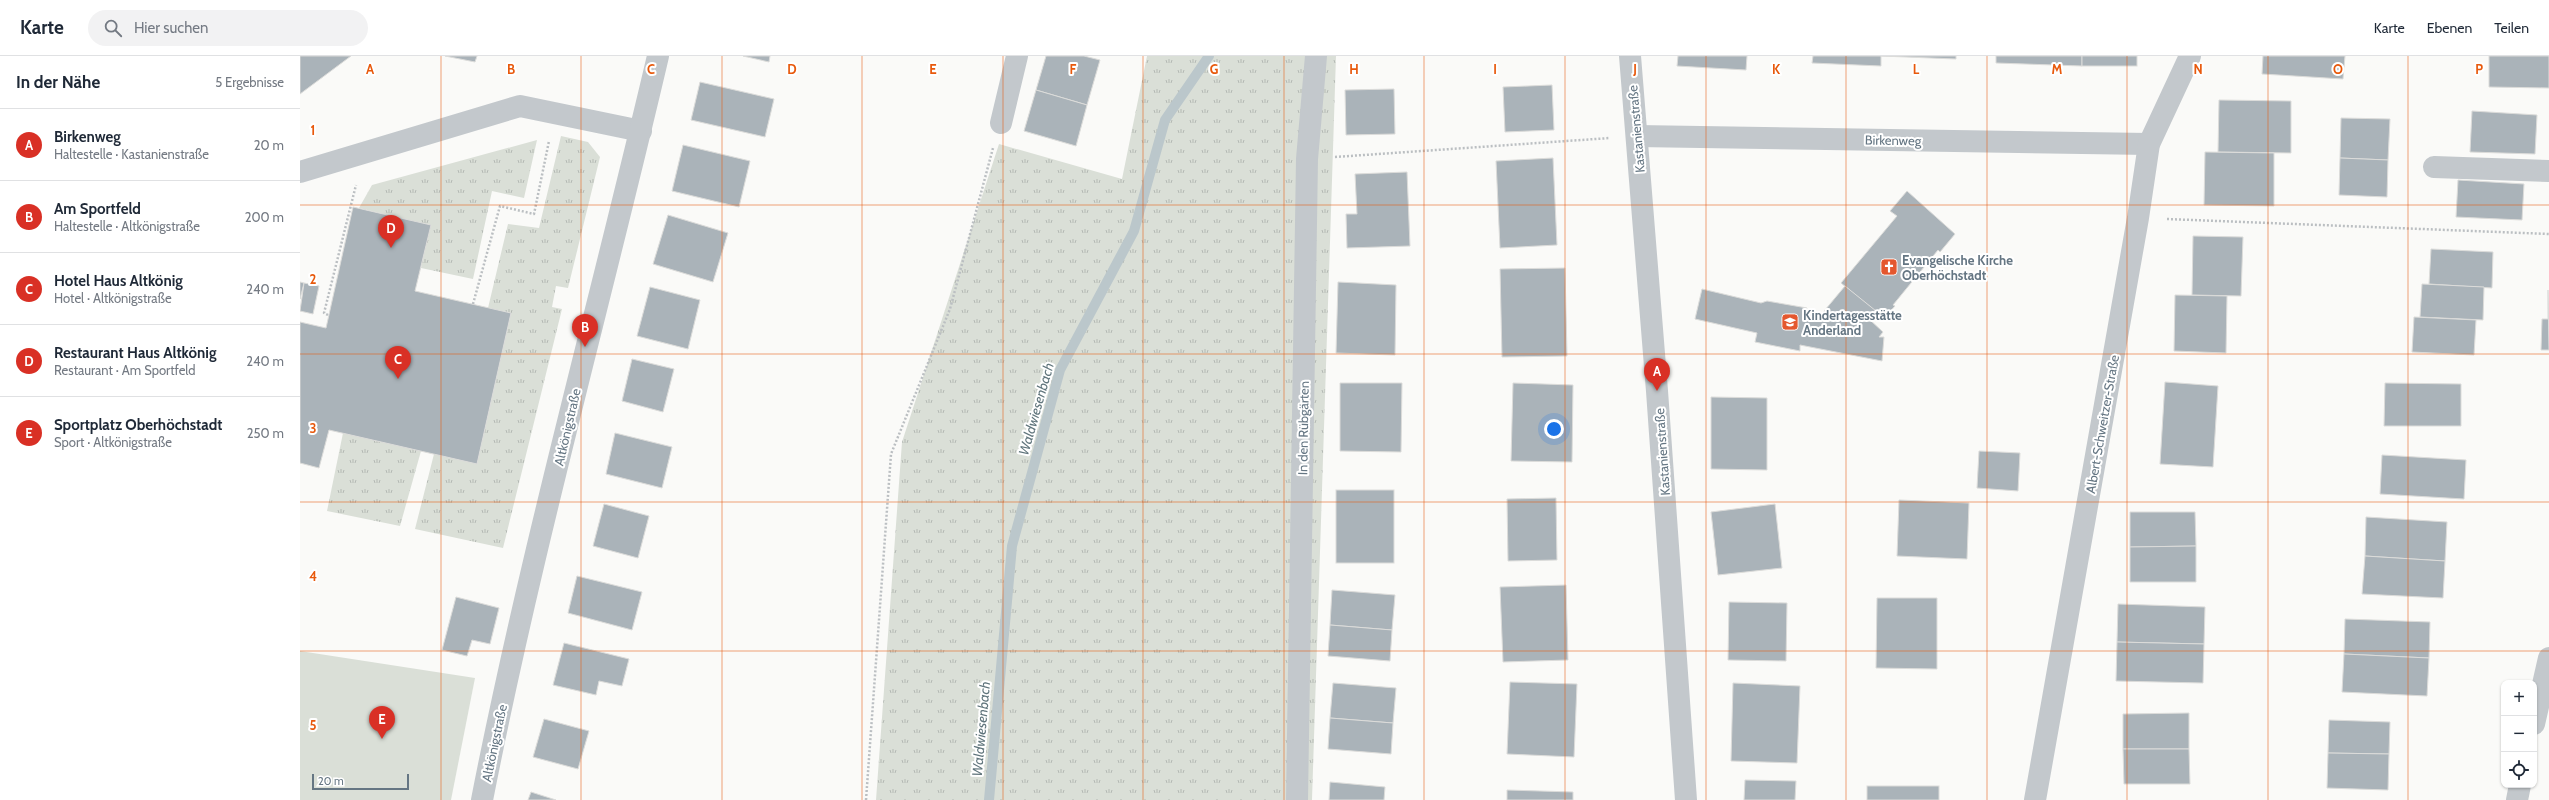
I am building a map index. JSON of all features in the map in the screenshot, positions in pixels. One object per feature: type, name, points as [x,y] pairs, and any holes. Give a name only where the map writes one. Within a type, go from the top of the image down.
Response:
[{"type":"street","name":"Altkönigstraße","points":[[482,800],[498,720],[583,355],[641,131],[658,56]]},
{"type":"street","points":[[1001,123],[1017,56]]},
{"type":"street","name":"In den Rübgärten","points":[[1297,800],[1307,159],[1316,56]]},
{"type":"street","name":"Kastanienstraße","points":[[1630,56],[1686,800]]},
{"type":"street","name":"Albert-Schweitzer-Straße","points":[[2036,800],[2138,218],[2149,144],[2190,56]]},
{"type":"street","points":[[300,172],[520,106],[641,131]]},
{"type":"street","name":"Birkenweg","points":[[1637,136],[2149,144]]},
{"type":"street","points":[[2434,167],[2549,171]]},
{"type":"street","points":[[2536,716],[2549,658]]},
{"type":"street","points":[[2517,800],[2519,788]]},
{"type":"path","points":[[473,304],[500,206],[534,214],[555,113]]},
{"type":"path","points":[[866,800],[891,454],[950,308],[1001,123]]},
{"type":"path","points":[[1307,159],[1637,136]]},
{"type":"path","points":[[328,315],[324,313],[364,153]]},
{"type":"path","points":[[2138,218],[2549,234]]},
{"type":"green space","points":[[1147,56],[1336,56],[1312,800],[876,800],[902,442],[999,144],[1122,179]]},
{"type":"green space","points":[[561,136],[588,142],[600,157],[568,288],[556,286],[552,307],[562,309],[503,548],[415,529],[434,454],[477,464],[511,313],[488,308],[508,224],[539,228]]},
{"type":"green space","points":[[537,140],[524,198],[492,191],[473,279],[421,268],[430,225],[359,208],[372,185]]},
{"type":"green space","points":[[343,433],[421,451],[400,526],[327,511]]},
{"type":"green space","points":[[300,651],[475,678],[451,800],[300,800]]},
{"type":"building","points":[[300,56],[351,56],[300,94]]},
{"type":"building","points":[[445,56],[477,56],[475,62]]},
{"type":"building","points":[[743,56],[770,56],[769,62]]},
{"type":"building","points":[[1046,56],[1084,56],[1100,60],[1087,105],[1036,90]]},
{"type":"building","points":[[1678,56],[1747,56],[1746,70],[1677,66]]},
{"type":"building","points":[[1813,56],[1881,56],[1881,66],[1812,63]]},
{"type":"building","points":[[1881,56],[1956,56],[1956,59]]},
{"type":"building","points":[[1996,56],[2082,56],[2082,66],[1996,63]]},
{"type":"building","points":[[2082,56],[2137,56],[2137,66],[2082,66]]},
{"type":"building","points":[[2263,56],[2345,56],[2343,79],[2262,74]]},
{"type":"building","points":[[2489,56],[2549,56],[2549,88],[2489,87]]},
{"type":"building","points":[[700,82],[774,99],[765,137],[691,120]]},
{"type":"building","points":[[1552,85],[1554,130],[1505,132],[1503,87]]},
{"type":"building","points":[[1394,89],[1395,134],[1346,135],[1345,90]]},
{"type":"building","points":[[1036,90],[1087,105],[1076,146],[1024,131]]},
{"type":"building","points":[[2219,100],[2291,101],[2291,153],[2218,152]]},
{"type":"building","points":[[2472,111],[2537,115],[2535,154],[2470,152]]},
{"type":"building","points":[[2341,118],[2390,119],[2388,160],[2340,158]]},
{"type":"building","points":[[683,145],[750,161],[739,207],[672,191]]},
{"type":"building","points":[[2205,152],[2274,153],[2274,206],[2204,205]]},
{"type":"building","points":[[1553,158],[1557,245],[1500,248],[1496,161]]},
{"type":"building","points":[[2340,158],[2388,160],[2387,197],[2339,195]]},
{"type":"building","points":[[1407,172],[1410,246],[1347,248],[1346,214],[1357,214],[1355,174]]},
{"type":"building","points":[[2458,180],[2524,184],[2522,220],[2456,217]]},
{"type":"building","name":"Evangelische Kirche Oberhöchstadt","points":[[1907,191],[1955,234],[1940,252],[1938,250],[1884,318],[1841,283],[1897,216],[1890,211]]},
{"type":"building","points":[[353,207],[431,225],[415,291],[511,313],[477,464],[329,430],[319,468],[300,463],[300,322],[326,328]]},
{"type":"building","points":[[668,215],[728,233],[713,282],[653,264]]},
{"type":"building","points":[[2193,236],[2243,237],[2241,296],[2192,295]]},
{"type":"building","points":[[2431,249],[2493,252],[2492,288],[2429,284]]},
{"type":"building","points":[[1565,268],[1567,356],[1502,357],[1500,269]]},
{"type":"building","points":[[300,282],[304,283],[300,299]]},
{"type":"building","points":[[1338,282],[1396,285],[1395,355],[1336,353]]},
{"type":"building","points":[[304,283],[319,286],[313,314],[300,311]]},
{"type":"building","points":[[2422,284],[2484,287],[2483,320],[2420,317]]},
{"type":"building","points":[[1845,286],[1876,311],[1869,319],[1883,332],[1879,337],[1884,337],[1882,361],[1800,345],[1800,351],[1755,342],[1757,333],[1695,319],[1702,289],[1761,303],[1767,301],[1807,308],[1806,314],[1820,316]]},
{"type":"building","points":[[650,287],[700,300],[688,349],[637,336]]},
{"type":"building","points":[[2548,290],[2549,350],[2541,350],[2542,319],[2548,319]]},
{"type":"building","points":[[2175,295],[2227,296],[2226,353],[2174,351]]},
{"type":"building","points":[[2414,317],[2476,320],[2474,355],[2412,352]]},
{"type":"building","points":[[632,359],[674,369],[663,412],[622,401]]},
{"type":"building","points":[[2165,382],[2218,386],[2213,467],[2160,464]]},
{"type":"building","points":[[1340,383],[1402,383],[1401,452],[1340,451]]},
{"type":"building","points":[[1513,383],[1573,385],[1572,462],[1511,461]]},
{"type":"building","points":[[2385,383],[2461,384],[2461,426],[2384,426]]},
{"type":"building","points":[[1711,397],[1767,398],[1767,470],[1711,469]]},
{"type":"building","points":[[615,433],[672,447],[662,488],[606,474]]},
{"type":"building","points":[[1979,451],[2020,453],[2018,491],[1977,488]]},
{"type":"building","points":[[2382,455],[2466,460],[2464,499],[2380,494]]},
{"type":"building","points":[[1336,490],[1394,490],[1394,563],[1336,563]]},
{"type":"building","points":[[1556,498],[1557,560],[1508,561],[1507,499]]},
{"type":"building","points":[[1899,500],[1969,503],[1967,559],[1897,556]]},
{"type":"building","points":[[604,504],[649,516],[638,558],[593,546]]},
{"type":"building","points":[[1775,504],[1782,568],[1718,575],[1711,512]]},
{"type":"building","points":[[2130,512],[2195,512],[2196,546],[2130,547]]},
{"type":"building","points":[[2366,517],[2447,522],[2445,561],[2365,556]]},
{"type":"building","points":[[2196,546],[2196,582],[2130,582],[2130,547]]},
{"type":"building","points":[[2365,556],[2445,561],[2443,598],[2362,594]]},
{"type":"building","points":[[577,576],[642,592],[632,630],[568,613]]},
{"type":"building","points":[[1566,585],[1568,660],[1503,662],[1500,587]]},
{"type":"building","points":[[1332,590],[1395,595],[1392,630],[1330,625]]},
{"type":"building","points":[[456,597],[499,608],[490,644],[472,640],[467,656],[442,650]]},
{"type":"building","points":[[1877,598],[1937,598],[1937,669],[1876,668]]},
{"type":"building","points":[[1729,602],[1787,603],[1786,661],[1728,660]]},
{"type":"building","points":[[2118,604],[2205,607],[2204,644],[2117,642]]},
{"type":"building","points":[[2345,619],[2430,622],[2429,658],[2344,654]]},
{"type":"building","points":[[1330,625],[1392,630],[1390,661],[1328,656]]},
{"type":"building","points":[[2117,642],[2204,644],[2203,683],[2116,681]]},
{"type":"building","points":[[564,643],[629,659],[622,686],[599,681],[596,695],[553,685]]},
{"type":"building","points":[[2344,654],[2429,658],[2427,696],[2342,692]]},
{"type":"building","points":[[1510,682],[1577,684],[1574,757],[1507,754]]},
{"type":"building","points":[[1333,683],[1396,688],[1393,723],[1330,718]]},
{"type":"building","points":[[1733,683],[1800,686],[1797,763],[1731,761]]},
{"type":"building","points":[[2189,713],[2189,749],[2123,749],[2123,714]]},
{"type":"building","points":[[1330,718],[1393,723],[1391,754],[1328,749]]},
{"type":"building","points":[[544,719],[589,731],[578,769],[533,757]]},
{"type":"building","points":[[2329,720],[2390,722],[2389,754],[2328,753]]},
{"type":"building","points":[[2123,749],[2189,749],[2190,784],[2124,784]]},
{"type":"building","points":[[2328,753],[2389,754],[2388,790],[2327,788]]},
{"type":"building","points":[[1745,780],[1796,781],[1795,800],[1744,800]]},
{"type":"building","points":[[1330,782],[1385,787],[1384,800],[1329,800]]},
{"type":"building","points":[[1867,786],[1939,786],[1939,800],[1867,800]]},
{"type":"building","points":[[1507,790],[1573,792],[1573,800],[1507,800]]},
{"type":"building","points":[[531,792],[556,800],[528,800]]},
{"type":"waterway","name":"Waldwiesenbach","points":[[989,800],[1012,546],[1060,370],[1134,231],[1165,120],[1209,56]]},
{"type":"place","name":"Restaurant Haus Altkönig","points":[[391,248]]},
{"type":"place","name":"Evangelische Kirche Oberhöchstadt","points":[[1889,267]]},
{"type":"place","name":"Kindertagesstätte Anderland","points":[[1790,322]]},
{"type":"place","name":"Am Sportfeld","points":[[585,347]]},
{"type":"place","name":"Hotel Haus Altkönig","points":[[398,379]]},
{"type":"place","name":"Birkenweg","points":[[1657,391]]},
{"type":"place","name":"Sportplatz Oberhöchstadt","points":[[382,739]]}]
